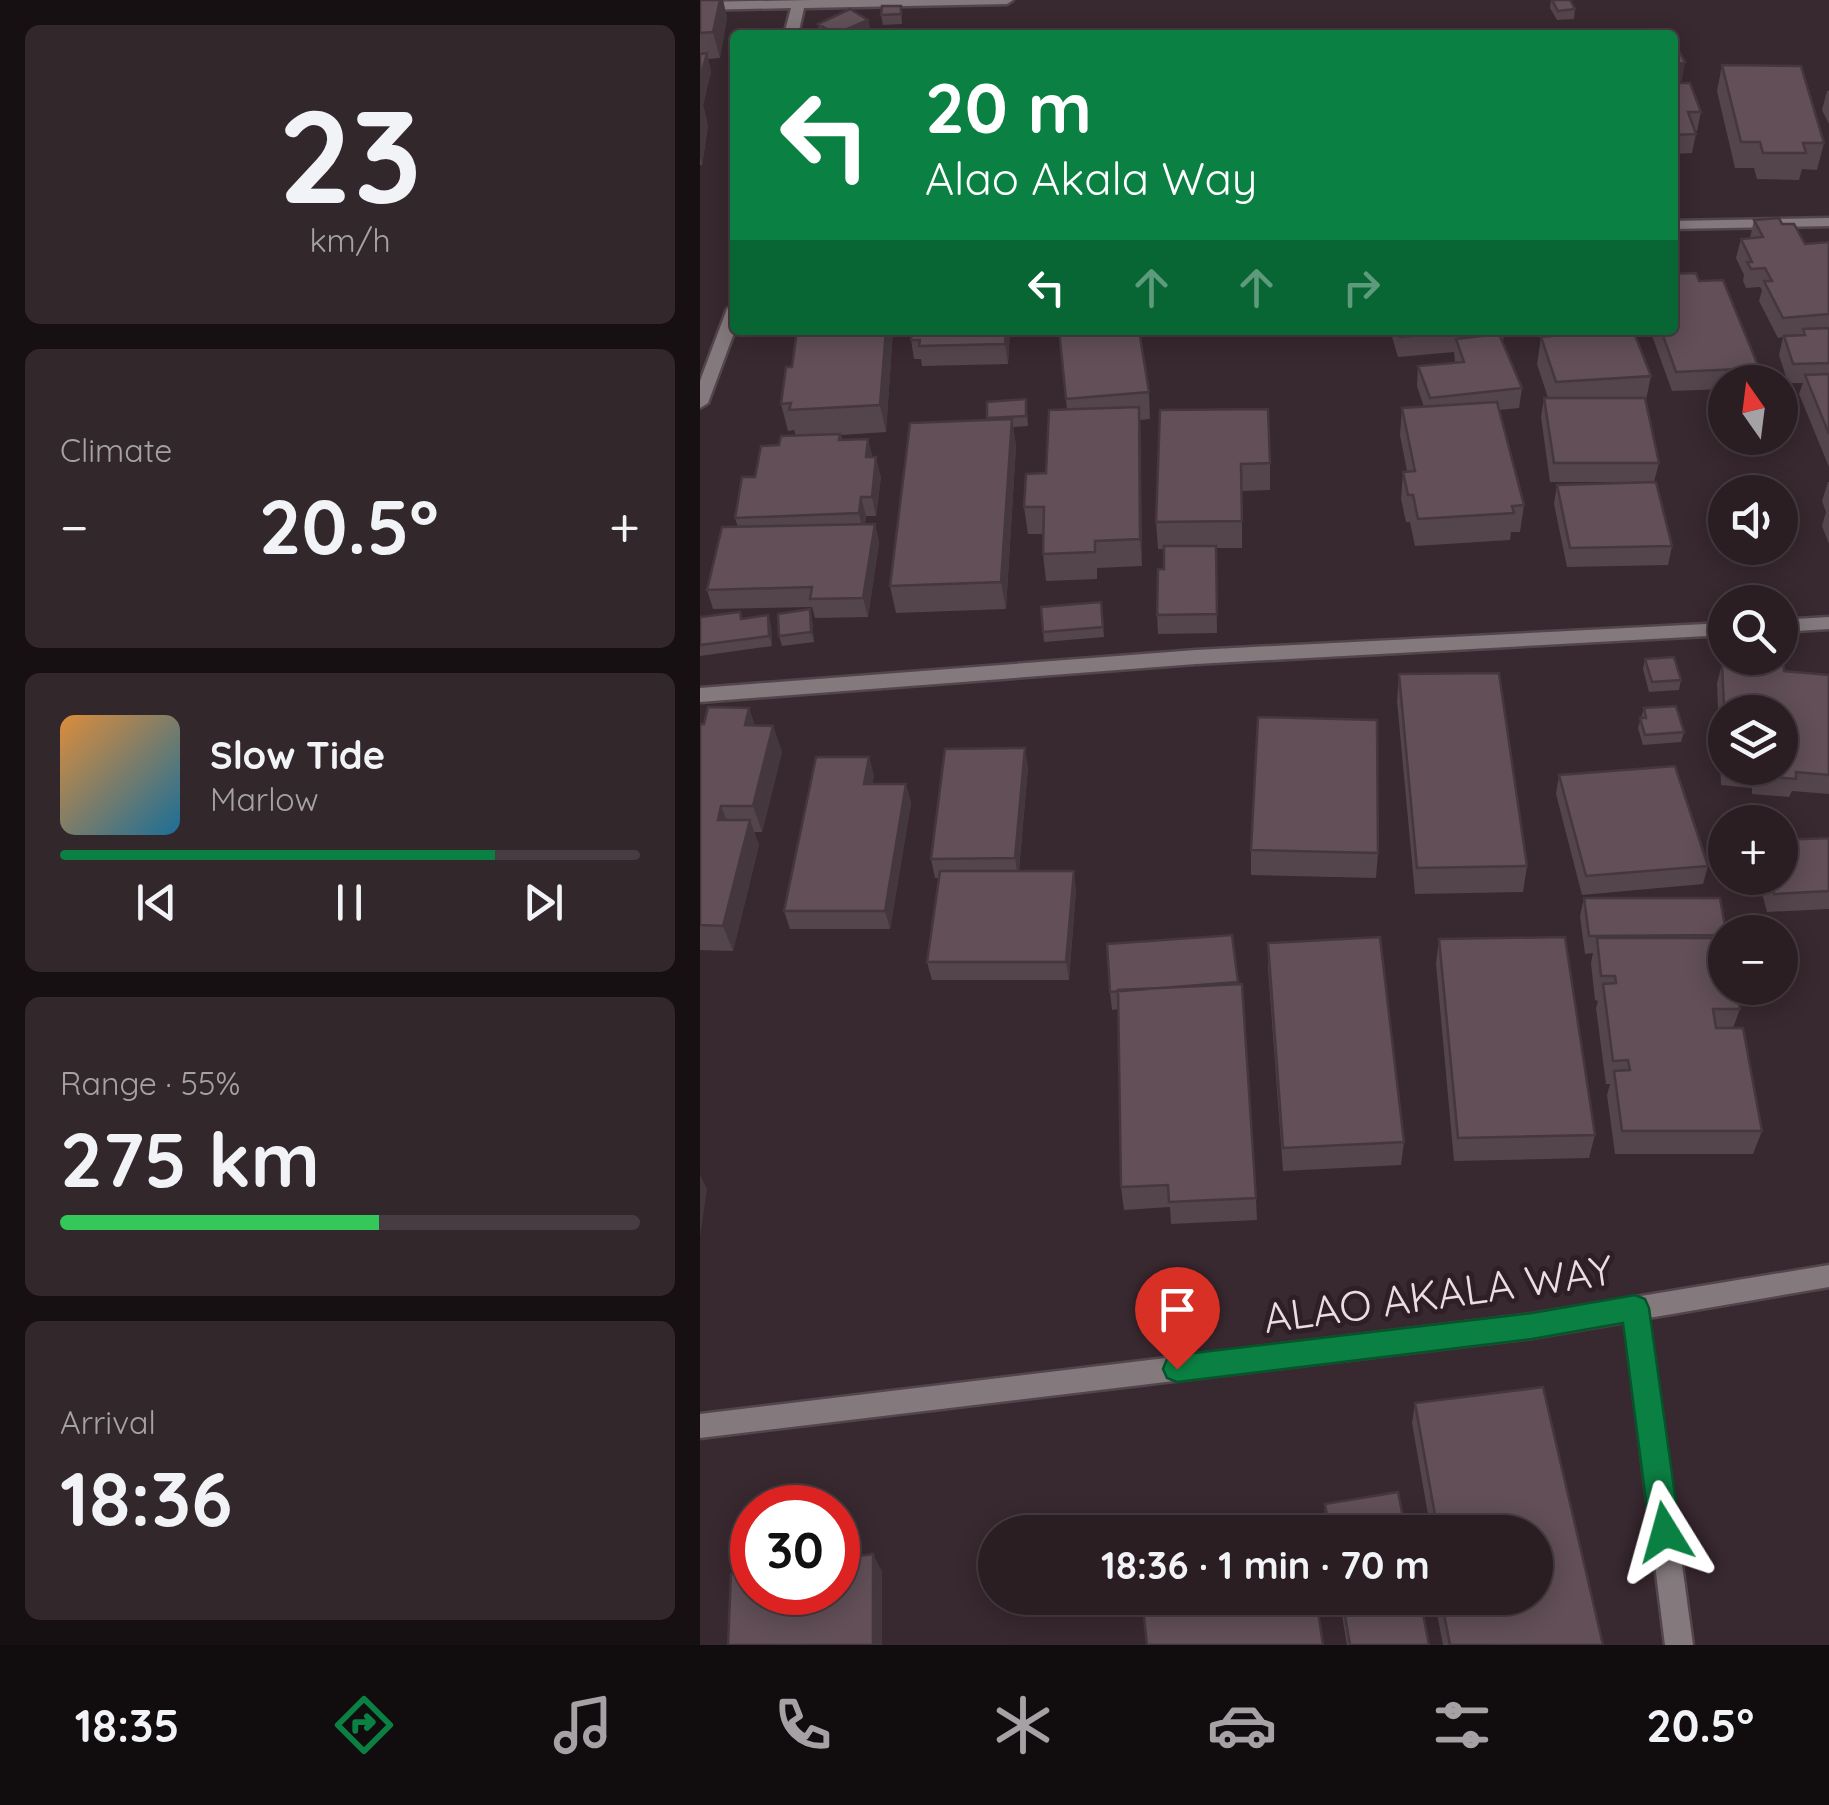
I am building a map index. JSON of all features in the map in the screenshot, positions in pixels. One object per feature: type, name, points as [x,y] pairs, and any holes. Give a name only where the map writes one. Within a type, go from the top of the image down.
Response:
[{"type":"street","points":[[700,6],[1007,0]]},
{"type":"street","points":[[793,30],[798,6]]},
{"type":"street","points":[[1678,225],[1829,222]]},
{"type":"street","points":[[700,404],[730,323]]},
{"type":"street","points":[[1798,625],[1829,623]]},
{"type":"street","points":[[700,694],[1196,657],[1708,629]]},
{"type":"street","name":"ALAO AKALA WAY","points":[[700,1426],[1532,1326],[1829,1276]]},
{"type":"street","points":[[1635,1308],[1680,1645]]},
{"type":"building","points":[[700,0],[720,0],[713,32],[700,33]]},
{"type":"building","points":[[1552,0],[1570,0],[1575,9],[1558,11]]},
{"type":"building","points":[[882,6],[901,6],[901,14],[881,15]]},
{"type":"building","points":[[850,9],[868,20],[845,30],[829,30],[818,24]]},
{"type":"building","points":[[707,53],[700,79],[700,54]]},
{"type":"building","points":[[1722,65],[1801,66],[1824,143],[1803,143],[1806,153],[1763,153],[1760,142],[1741,142]]},
{"type":"building","points":[[1678,83],[1690,83],[1701,112],[1688,112],[1696,134],[1678,135]]},
{"type":"building","points":[[1779,218],[1782,224],[1794,224],[1805,244],[1829,242],[1829,314],[1783,318],[1764,281],[1772,281],[1765,268],[1751,269],[1747,262],[1752,262],[1741,239],[1763,237],[1754,220]]},
{"type":"building","points":[[1696,273],[1699,281],[1723,280],[1758,365],[1708,365],[1708,370],[1676,372],[1663,335],[1678,335],[1678,274]]},
{"type":"building","points":[[1829,328],[1829,363],[1793,364],[1784,336],[1805,335],[1803,329]]},
{"type":"building","points":[[796,335],[886,335],[880,405],[789,410],[791,403],[781,404],[786,367],[792,367]]},
{"type":"building","points":[[912,335],[1006,335],[1005,344],[919,346],[920,340],[911,340]]},
{"type":"building","points":[[1060,335],[1140,335],[1149,392],[1066,399]]},
{"type":"building","points":[[1499,335],[1522,388],[1430,398],[1418,366],[1464,362],[1456,339]]},
{"type":"building","points":[[1635,335],[1651,376],[1556,382],[1541,337]]},
{"type":"building","points":[[1829,374],[1829,434],[1805,375]]},
{"type":"building","points":[[1544,398],[1645,398],[1659,463],[1554,463]]},
{"type":"building","points":[[1026,399],[1026,416],[987,418],[987,402]]},
{"type":"building","points":[[1497,402],[1524,505],[1512,506],[1514,513],[1418,519],[1403,472],[1415,471],[1402,408]]},
{"type":"building","points":[[1139,407],[1140,539],[1095,541],[1095,552],[1043,554],[1044,507],[1024,507],[1026,474],[1046,473],[1049,410]]},
{"type":"building","points":[[1268,409],[1270,463],[1241,464],[1242,521],[1156,522],[1160,410]]},
{"type":"building","points":[[1012,419],[1001,582],[890,586],[910,423]]},
{"type":"building","points":[[840,434],[839,440],[868,439],[866,457],[876,457],[872,497],[861,497],[859,513],[735,518],[742,477],[755,477],[761,446],[779,445],[781,436]]},
{"type":"building","points":[[1656,482],[1672,546],[1570,548],[1557,485]]},
{"type":"building","points":[[875,524],[863,598],[810,599],[812,587],[707,590],[722,527]]},
{"type":"building","points":[[1164,546],[1216,546],[1217,614],[1157,615],[1158,569],[1164,569]]},
{"type":"building","points":[[1101,602],[1103,627],[1043,632],[1041,607]]},
{"type":"building","points":[[810,609],[811,632],[779,636],[778,614]]},
{"type":"building","points":[[740,612],[741,619],[768,615],[769,636],[700,645],[700,617]]},
{"type":"building","points":[[1674,657],[1681,680],[1652,682],[1645,659]]},
{"type":"building","points":[[1499,673],[1527,866],[1417,868],[1399,674]]},
{"type":"building","points":[[1723,675],[1829,675],[1829,775],[1798,772],[1798,695],[1723,695]]},
{"type":"building","points":[[1676,706],[1684,732],[1645,735],[1640,718],[1646,718],[1644,708]]},
{"type":"building","points":[[708,707],[749,708],[745,725],[773,726],[753,806],[721,806],[718,820],[750,820],[723,926],[700,925],[700,724],[704,724]]},
{"type":"building","points":[[1258,717],[1377,720],[1378,853],[1251,850]]},
{"type":"building","points":[[1025,748],[1015,858],[931,859],[945,749]]},
{"type":"building","points":[[816,757],[869,757],[864,784],[906,784],[885,911],[784,911]]},
{"type":"building","points":[[1675,766],[1708,866],[1586,876],[1559,775]]},
{"type":"building","points":[[1829,838],[1829,891],[1798,893],[1798,839]]},
{"type":"building","points":[[940,871],[1074,871],[1066,962],[927,962]]},
{"type":"building","points":[[1584,898],[1720,898],[1723,915],[1708,915],[1708,935],[1589,936]]},
{"type":"building","points":[[1232,935],[1238,982],[1110,992],[1107,944]]},
{"type":"building","points":[[1380,937],[1404,1142],[1283,1148],[1268,943]]},
{"type":"building","points":[[1565,937],[1595,1135],[1458,1138],[1439,939]]},
{"type":"building","points":[[1597,938],[1708,938],[1708,1005],[1739,1005],[1740,1009],[1713,1009],[1716,1028],[1743,1028],[1762,1131],[1622,1131],[1614,1071],[1630,1070],[1628,1060],[1613,1061],[1603,984],[1616,983],[1615,976],[1601,976]]},
{"type":"building","points":[[1242,984],[1256,1198],[1169,1202],[1168,1185],[1121,1187],[1118,990]]},
{"type":"building","points":[[1543,1387],[1603,1645],[1450,1645],[1444,1615],[1553,1615],[1553,1515],[1435,1515],[1415,1403]]},
{"type":"building","points":[[1398,1492],[1403,1515],[1327,1515],[1325,1504]]},
{"type":"building","points":[[873,1554],[873,1645],[728,1645],[730,1598],[730,1615],[860,1615],[860,1556]]},
{"type":"building","points":[[1144,1615],[1319,1615],[1323,1645],[1147,1645]]},
{"type":"building","points":[[1345,1615],[1423,1615],[1429,1645],[1350,1645]]},
{"type":"route","points":[[1177,1369],[1532,1326],[1635,1308],[1665,1532]]}]
